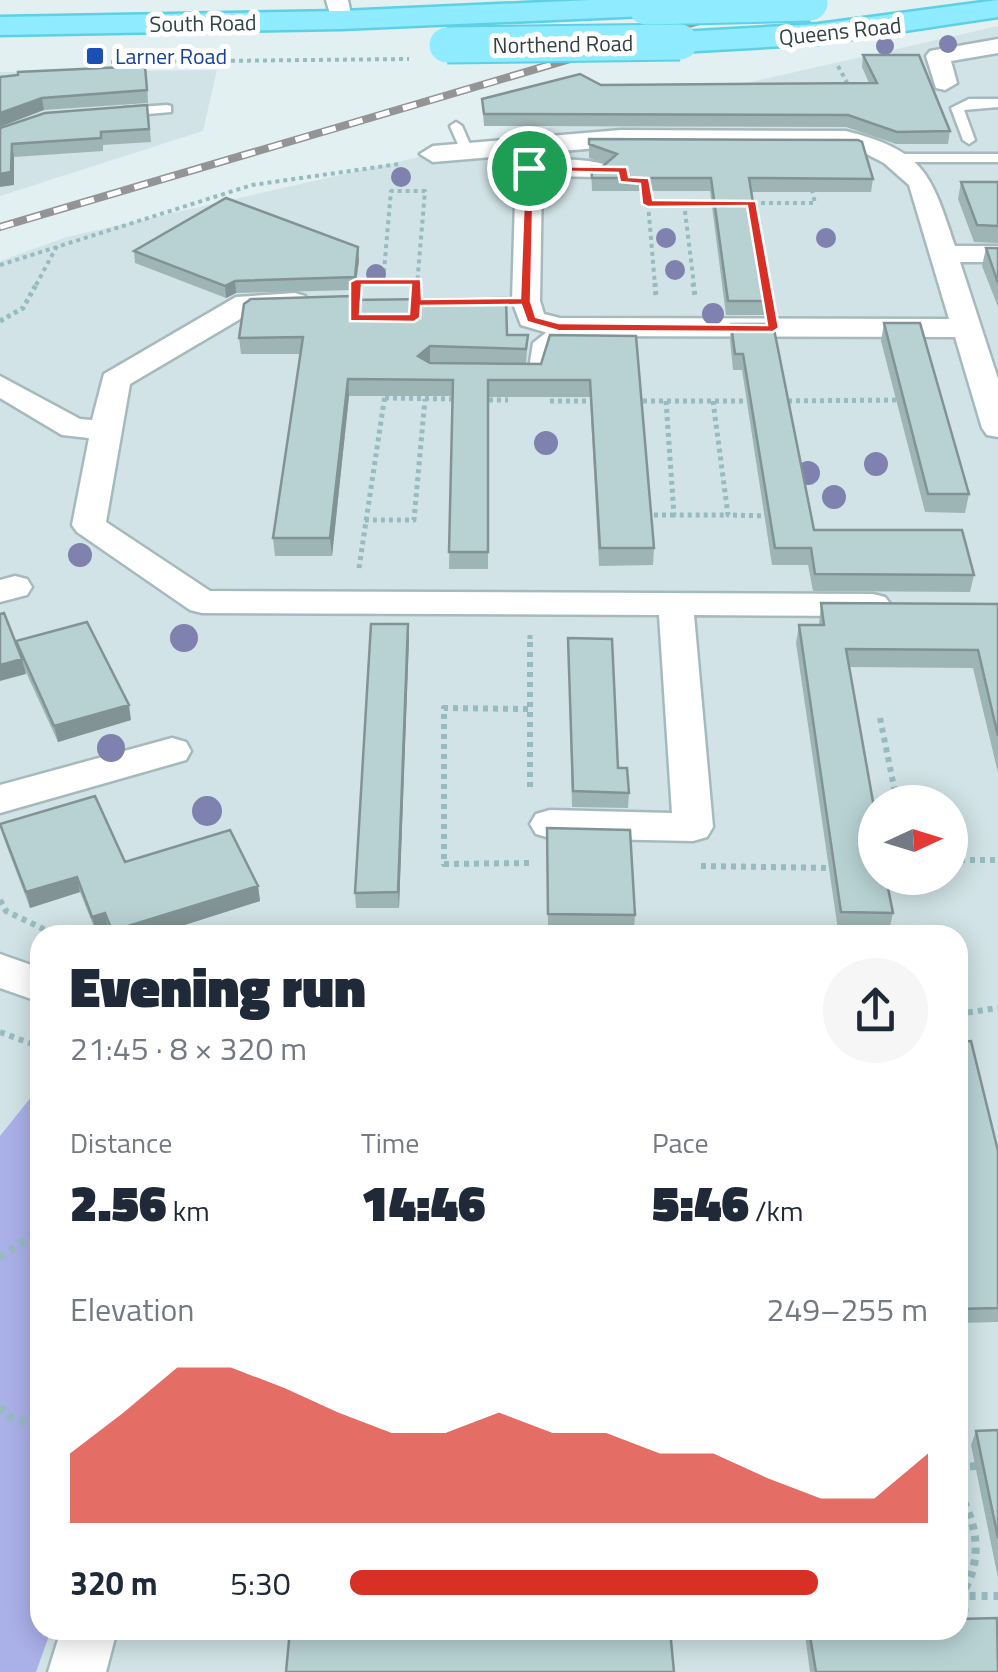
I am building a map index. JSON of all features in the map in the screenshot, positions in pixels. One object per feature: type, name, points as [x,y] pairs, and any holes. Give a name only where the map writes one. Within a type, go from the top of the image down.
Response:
[{"type":"main road","name":"Queens Road","points":[[646,7],[869,0]]},
{"type":"main road","name":"South Road","points":[[0,26],[339,10],[646,7]]},
{"type":"main road","name":"Queens Road","points":[[680,42],[818,34],[998,8]]},
{"type":"main road","name":"Northend Road","points":[[447,46],[680,42]]},
{"type":"main road","name":"South Road","points":[[0,45],[447,46]]},
{"type":"street","points":[[945,83],[928,56],[998,46]]},
{"type":"street","points":[[434,154],[461,137],[846,139],[866,144],[893,158],[921,182],[966,328],[987,360],[998,428]]},
{"type":"street","points":[[600,169],[529,168],[526,301],[531,319],[558,327],[966,328]]},
{"type":"street","points":[[944,254],[998,254]]},
{"type":"street","points":[[345,310],[246,303],[115,380],[89,525],[202,602],[909,606]]},
{"type":"street","points":[[6,377],[73,428],[104,430]]},
{"type":"street","points":[[537,824],[693,826],[676,605]]},
{"type":"street","points":[[0,800],[172,750]]},
{"type":"street","points":[[0,970],[30,982]]},
{"type":"street","points":[[77,1672],[86,1640]]},
{"type":"lane","points":[[968,140],[957,108],[969,103],[998,103]]},
{"type":"lane","points":[[114,112],[167,108]]},
{"type":"lane","points":[[893,158],[998,158]]},
{"type":"lane","points":[[501,373],[536,374],[540,342],[558,327]]},
{"type":"path","points":[[818,34],[844,75],[865,126],[866,144]]},
{"type":"path","points":[[95,62],[409,59]]},
{"type":"path","points":[[0,265],[252,186],[434,160],[434,154]]},
{"type":"path","points":[[600,169],[624,170],[624,180],[645,180],[658,327]]},
{"type":"path","points":[[648,204],[815,203],[811,182]]},
{"type":"path","points":[[383,282],[390,190],[425,191],[414,318]]},
{"type":"path","points":[[684,203],[698,328]]},
{"type":"path","points":[[752,203],[755,221]]},
{"type":"path","points":[[0,322],[23,308],[56,246]]},
{"type":"path","points":[[345,310],[356,282],[417,281]]},
{"type":"path","points":[[354,604],[388,374]]},
{"type":"path","points":[[365,520],[414,520],[425,399],[384,398]]},
{"type":"path","points":[[772,401],[910,400]]},
{"type":"path","points":[[544,401],[614,401]]},
{"type":"path","points":[[631,401],[752,401]]},
{"type":"path","points":[[666,401],[674,516]]},
{"type":"path","points":[[713,401],[728,515]]},
{"type":"path","points":[[642,515],[788,516]]},
{"type":"path","points":[[530,863],[537,824],[528,709],[532,604]]},
{"type":"path","points":[[528,709],[444,708],[444,864],[548,864]]},
{"type":"path","points":[[880,718],[894,785]]},
{"type":"path","points":[[968,860],[998,860]]},
{"type":"path","points":[[698,866],[836,868]]},
{"type":"path","points":[[0,900],[6,911],[35,925]]},
{"type":"path","points":[[968,1012],[998,1008]]},
{"type":"path","points":[[0,1032],[30,1044]]},
{"type":"path","points":[[0,1258],[30,1237]]},
{"type":"path","points":[[0,1407],[8,1416],[30,1424]]},
{"type":"path","points":[[968,1466],[998,1465]]},
{"type":"path","points":[[968,1506],[979,1554],[968,1579]]},
{"type":"path","points":[[968,1598],[998,1596]]},
{"type":"path","points":[[968,1630],[969,1634]]},
{"type":"shaded area","points":[[998,26],[998,1672],[0,1672],[0,261],[67,237]]},
{"type":"shaded area","points":[[217,70],[203,131],[0,196],[0,72]]},
{"type":"shaded area","points":[[30,1098],[30,1640],[47,1640],[36,1672],[0,1672],[0,1136]]},
{"type":"building","points":[[863,55],[919,55],[950,131],[897,132],[848,115],[484,114],[482,99],[580,74],[601,85],[877,83]]},
{"type":"building","points":[[145,66],[147,90],[42,98],[0,113],[0,77],[18,72]]},
{"type":"building","points":[[147,105],[149,129],[101,132],[101,138],[12,144],[11,172],[0,174],[0,128],[45,113]]},
{"type":"building","points":[[589,139],[858,140],[862,142],[873,179],[749,178],[769,301],[728,301],[711,178],[592,178],[591,167],[602,167],[617,154],[589,144]]},
{"type":"building","points":[[961,182],[998,182],[998,226],[977,225]]},
{"type":"building","points":[[226,198],[358,247],[355,277],[235,281],[225,286],[134,251]]},
{"type":"building","points":[[986,248],[998,248],[998,283]]},
{"type":"building","points":[[352,296],[352,300],[506,298],[507,335],[528,335],[526,349],[430,346],[418,356],[430,363],[541,364],[550,335],[636,336],[654,548],[600,548],[590,380],[488,380],[488,552],[449,552],[453,380],[348,379],[330,538],[273,538],[303,337],[239,338],[244,304],[251,299]]},
{"type":"building","points":[[884,323],[920,323],[969,494],[928,494]]},
{"type":"building","points":[[731,324],[773,324],[814,530],[962,530],[974,575],[815,574],[811,548],[775,548],[743,354],[735,354]]},
{"type":"building","points":[[821,603],[998,604],[998,736],[978,650],[846,649],[870,785],[858,785],[858,895],[889,895],[893,913],[841,912],[799,625],[824,625]]},
{"type":"building","points":[[4,613],[22,659],[0,665],[0,614]]},
{"type":"building","points":[[87,622],[129,705],[54,726],[16,641]]},
{"type":"building","points":[[371,624],[408,624],[398,892],[355,893]]},
{"type":"building","points":[[568,638],[612,639],[618,768],[627,768],[629,793],[573,791]]},
{"type":"building","points":[[95,796],[125,862],[230,830],[258,886],[131,925],[110,925],[105,913],[92,917],[77,877],[26,892],[0,824]]},
{"type":"building","points":[[547,828],[630,830],[635,915],[548,914]]},
{"type":"building","points":[[968,1041],[998,1151],[998,1308],[968,1309]]},
{"type":"building","points":[[998,1430],[998,1538],[976,1431]]},
{"type":"building","points":[[997,1618],[998,1672],[816,1672],[811,1640],[968,1640],[968,1619]]},
{"type":"building","points":[[289,1640],[671,1640],[674,1672],[286,1672]]},
{"type":"railway","points":[[0,227],[770,0]]},
{"type":"place","name":"Larner Road","points":[[95,56]]},
{"type":"route","points":[[529,168],[526,301],[416,302],[414,318],[354,318],[356,282],[417,281],[416,302],[526,301],[531,319],[558,327],[773,328],[752,203],[648,204],[645,180],[624,180],[624,170],[529,168]]}]
